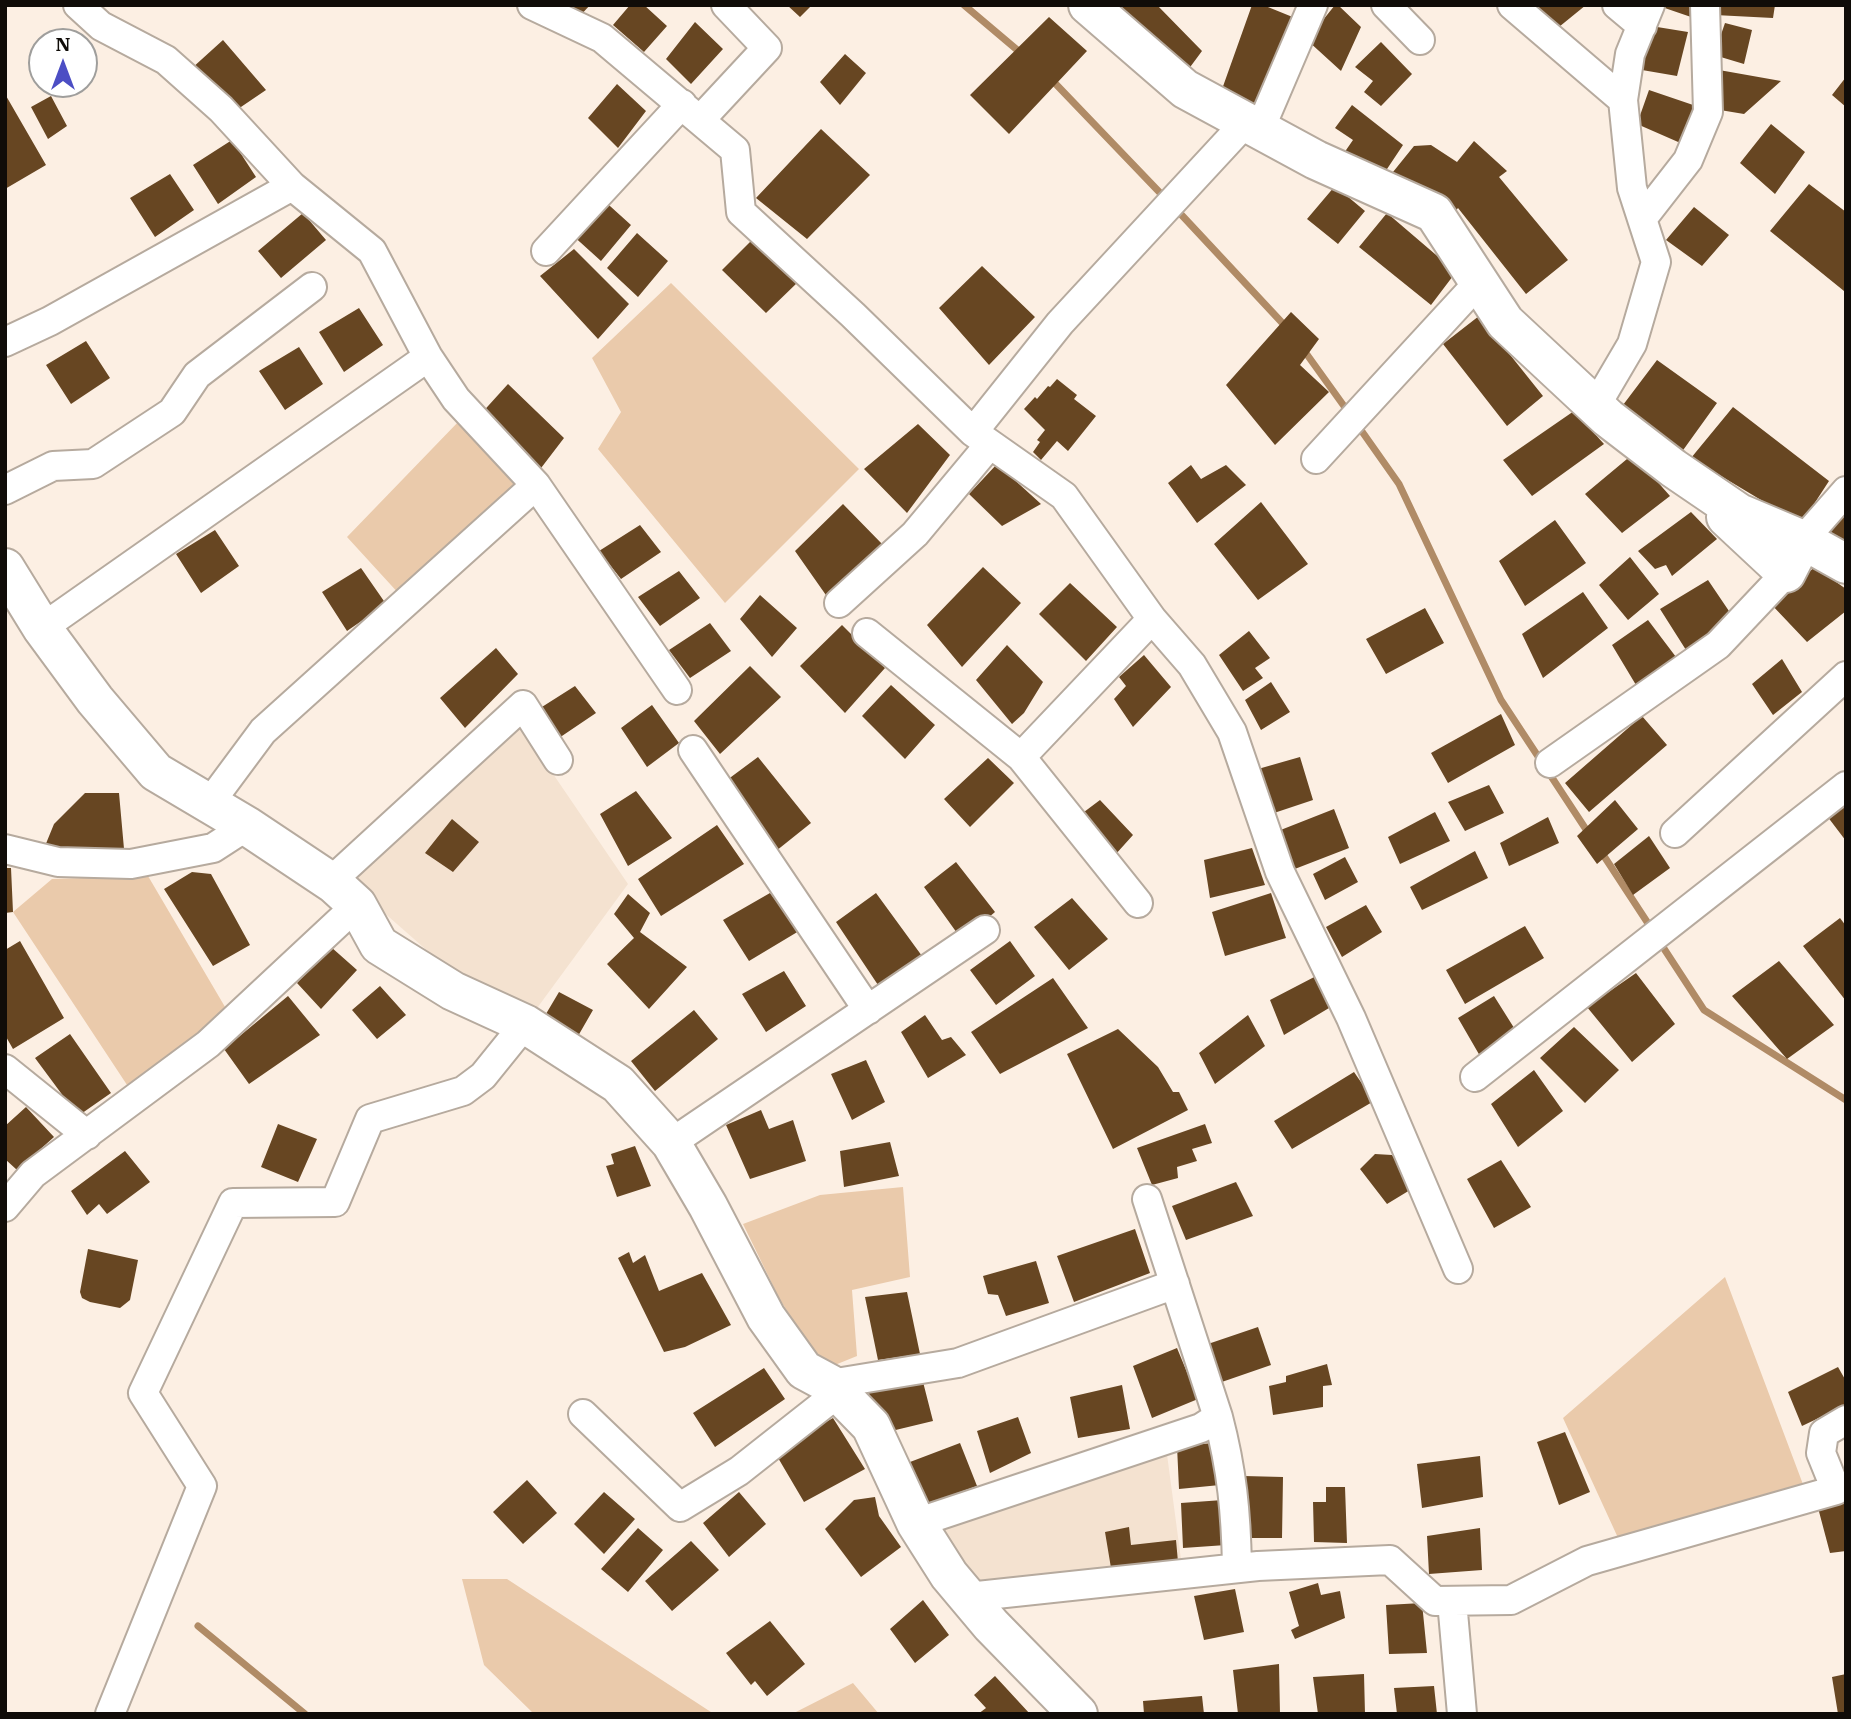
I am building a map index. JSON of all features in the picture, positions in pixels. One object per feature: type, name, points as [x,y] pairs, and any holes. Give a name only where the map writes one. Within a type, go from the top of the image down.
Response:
[{"type":"street","points":[[78,5],[101,26],[166,60],[221,109],[292,186],[372,251],[428,357],[456,399],[536,485],[677,690]]},
{"type":"street","points":[[532,5],[602,38],[735,149],[741,212],[981,438],[1064,496],[1152,620],[1192,665],[1232,732],[1280,872],[1351,1018],[1458,1269]]},
{"type":"street","points":[[546,251],[691,112],[767,48],[726,5]]},
{"type":"street","points":[[1088,5],[1185,89],[1316,160],[1434,213],[1505,322],[1595,407],[1673,468],[1739,513],[1803,540],[1846,564]]},
{"type":"street","points":[[839,603],[915,534],[1060,323],[1253,126],[1313,5]]},
{"type":"street","points":[[1386,5],[1420,40]]},
{"type":"street","points":[[1512,5],[1623,100]]},
{"type":"street","points":[[1595,407],[1632,344],[1656,262],[1632,188],[1623,100],[1630,54],[1646,15],[1617,5]]},
{"type":"street","points":[[1642,219],[1688,160],[1708,112],[1705,5]]},
{"type":"street","points":[[5,342],[50,321],[292,186]]},
{"type":"street","points":[[1316,459],[1479,282]]},
{"type":"street","points":[[5,489],[53,466],[93,464],[150,427],[172,412],[197,375],[312,287]]},
{"type":"street","points":[[42,628],[428,357]]},
{"type":"street","points":[[1673,468],[1786,573]]},
{"type":"street","points":[[214,808],[217,793],[263,731],[536,485]]},
{"type":"street","points":[[1550,763],[1718,645],[1786,573],[1803,540],[1846,491]]},
{"type":"street","points":[[5,568],[42,628],[95,700],[156,772],[247,826],[344,894],[379,945],[453,991],[525,1024],[618,1084],[671,1143],[708,1206],[766,1317],[804,1370],[834,1389],[871,1426],[916,1523],[949,1575],[990,1625],[1078,1714]]},
{"type":"street","points":[[1021,757],[1152,620]]},
{"type":"street","points":[[867,633],[1021,757],[1138,903]]},
{"type":"street","points":[[1675,833],[1846,676]]},
{"type":"street","points":[[5,1208],[33,1174],[208,1044],[344,894],[523,705],[558,760]]},
{"type":"street","points":[[694,750],[868,1010]]},
{"type":"street","points":[[1475,1077],[1846,786]]},
{"type":"street","points":[[5,849],[58,862],[131,864],[213,848],[247,826]]},
{"type":"street","points":[[671,1143],[985,930]]},
{"type":"street","points":[[110,1714],[202,1486],[143,1394],[233,1203],[335,1202],[370,1119],[463,1091],[483,1076],[525,1024]]},
{"type":"street","points":[[5,1069],[87,1135]]},
{"type":"street","points":[[1147,1199],[1228,1454],[1236,1506],[1237,1567]]},
{"type":"street","points":[[583,1414],[610,1443],[680,1507],[739,1471],[834,1389],[958,1363],[1175,1284]]},
{"type":"street","points":[[916,1523],[1201,1428],[1218,1417]]},
{"type":"street","points":[[968,1597],[1237,1567],[1390,1560],[1434,1601],[1511,1600],[1587,1561],[1836,1490],[1821,1453],[1824,1433],[1846,1420]]},
{"type":"street","points":[[1452,1601],[1462,1714]]},
{"type":"shaded area","points":[[671,283],[859,469],[725,603],[598,449],[621,412],[592,358]]},
{"type":"shaded area","points":[[460,420],[523,485],[401,596],[347,537]]},
{"type":"shaded area","points":[[517,721],[628,884],[532,1015],[455,975],[348,881]]},
{"type":"shaded area","points":[[148,876],[228,1012],[131,1091],[13,912],[52,879]]},
{"type":"shaded area","points":[[903,1187],[910,1277],[852,1290],[857,1356],[825,1369],[780,1300],[743,1224],[820,1195]]},
{"type":"shaded area","points":[[1725,1277],[1804,1487],[1619,1540],[1563,1418]]},
{"type":"shaded area","points":[[1166,1447],[1182,1567],[986,1588],[934,1526]]},
{"type":"shaded area","points":[[462,1579],[507,1579],[714,1714],[534,1714],[484,1665]]},
{"type":"shaded area","points":[[853,1683],[879,1714],[792,1714]]},
{"type":"building","points":[[561,5],[590,5],[579,17]]},
{"type":"building","points":[[630,5],[644,5],[667,26],[644,52],[613,25]]},
{"type":"building","points":[[787,5],[812,5],[800,17]]},
{"type":"building","points":[[1118,5],[1157,5],[1202,51],[1185,74]]},
{"type":"building","points":[[1252,5],[1263,5],[1295,18],[1258,112],[1221,92]]},
{"type":"building","points":[[1335,5],[1361,27],[1341,71],[1307,40]]},
{"type":"building","points":[[1530,5],[1586,5],[1554,31]]},
{"type":"building","points":[[1656,5],[1694,5],[1691,17]]},
{"type":"building","points":[[1715,5],[1775,5],[1773,18],[1715,15]]},
{"type":"building","points":[[1049,17],[1087,51],[1009,134],[970,95]]},
{"type":"building","points":[[695,22],[723,49],[691,84],[666,59]]},
{"type":"building","points":[[1725,23],[1752,30],[1744,64],[1714,55]]},
{"type":"building","points":[[1651,26],[1688,32],[1677,76],[1642,70]]},
{"type":"building","points":[[223,40],[266,90],[238,109],[191,69]]},
{"type":"building","points":[[1381,42],[1412,74],[1381,106],[1364,92],[1373,81],[1355,67]]},
{"type":"building","points":[[845,54],[866,73],[840,105],[820,82]]},
{"type":"building","points":[[1719,70],[1781,81],[1744,114],[1714,109]]},
{"type":"building","points":[[1846,77],[1846,107],[1832,95]]},
{"type":"building","points":[[617,84],[646,111],[618,148],[588,118]]},
{"type":"building","points":[[1649,90],[1699,107],[1685,145],[1637,124]]},
{"type":"building","points":[[5,94],[46,165],[5,189]]},
{"type":"building","points":[[52,98],[67,126],[48,139],[31,107]]},
{"type":"building","points":[[1352,105],[1403,145],[1385,172],[1344,153],[1353,140],[1335,128]]},
{"type":"building","points":[[1771,124],[1805,152],[1775,194],[1740,163]]},
{"type":"building","points":[[821,129],[870,175],[807,239],[756,198]]},
{"type":"building","points":[[232,140],[256,177],[218,204],[193,165]]},
{"type":"building","points":[[1474,141],[1507,171],[1499,177],[1568,260],[1526,294],[1458,208],[1452,215],[1442,200],[1393,172],[1414,146],[1431,145],[1457,162]]},
{"type":"building","points":[[170,174],[194,210],[155,237],[130,198]]},
{"type":"building","points":[[1809,184],[1846,212],[1844,291],[1770,231]]},
{"type":"building","points":[[1335,186],[1365,211],[1338,244],[1307,219]]},
{"type":"building","points":[[600,197],[631,225],[601,261],[570,233]]},
{"type":"building","points":[[1694,207],[1729,235],[1702,266],[1666,240]]},
{"type":"building","points":[[303,213],[326,240],[281,278],[258,251]]},
{"type":"building","points":[[1387,213],[1456,272],[1431,305],[1359,247]]},
{"type":"building","points":[[637,233],[668,261],[638,297],[607,268]]},
{"type":"building","points":[[751,241],[799,281],[766,313],[722,270]]},
{"type":"building","points":[[574,249],[629,304],[598,339],[540,276]]},
{"type":"building","points":[[982,266],[1035,317],[989,365],[939,308]]},
{"type":"building","points":[[359,308],[383,345],[344,372],[319,332]]},
{"type":"building","points":[[1291,312],[1319,339],[1300,365],[1329,392],[1275,445],[1226,385]]},
{"type":"building","points":[[1479,316],[1543,396],[1507,426],[1443,344]]},
{"type":"building","points":[[86,341],[110,378],[71,404],[46,365]]},
{"type":"building","points":[[299,347],[323,384],[285,410],[259,371]]},
{"type":"building","points":[[1657,360],[1717,403],[1681,453],[1623,405]]},
{"type":"building","points":[[1057,379],[1077,395],[1074,399],[1096,416],[1068,451],[1057,441],[1041,460],[1033,452],[1040,442],[1037,440],[1045,430],[1024,409]]},
{"type":"building","points":[[508,384],[564,438],[538,472],[479,416]]},
{"type":"building","points":[[1733,407],[1829,481],[1801,524],[1691,458]]},
{"type":"building","points":[[1574,411],[1604,444],[1532,496],[1503,460]]},
{"type":"building","points":[[918,424],[950,455],[907,513],[864,469]]},
{"type":"building","points":[[1633,454],[1670,496],[1622,533],[1585,494]]},
{"type":"building","points":[[997,464],[1041,504],[1002,526],[969,494]]},
{"type":"building","points":[[1191,465],[1201,479],[1226,465],[1246,485],[1197,523],[1168,483]]},
{"type":"building","points":[[1261,502],[1308,564],[1258,600],[1214,544]]},
{"type":"building","points":[[1846,503],[1846,546],[1819,530]]},
{"type":"building","points":[[843,504],[884,546],[828,598],[795,551]]},
{"type":"building","points":[[1691,512],[1717,539],[1672,576],[1666,565],[1655,569],[1638,551]]},
{"type":"building","points":[[1555,520],[1586,563],[1525,606],[1499,561]]},
{"type":"building","points":[[640,525],[661,552],[621,579],[599,551]]},
{"type":"building","points":[[215,530],[239,566],[201,593],[176,554]]},
{"type":"building","points":[[1630,557],[1659,594],[1628,620],[1599,585]]},
{"type":"building","points":[[983,567],[1021,603],[962,667],[927,625]]},
{"type":"building","points":[[1815,567],[1846,589],[1846,611],[1807,642],[1770,603]]},
{"type":"building","points":[[361,568],[386,604],[347,631],[322,592]]},
{"type":"building","points":[[679,571],[700,598],[660,626],[638,597]]},
{"type":"building","points":[[1708,580],[1733,617],[1686,650],[1660,609]]},
{"type":"building","points":[[1070,583],[1117,627],[1086,661],[1039,614]]},
{"type":"building","points":[[1583,592],[1608,628],[1543,678],[1522,634]]},
{"type":"building","points":[[760,595],[797,628],[772,657],[740,619]]},
{"type":"building","points":[[1425,608],[1444,643],[1386,674],[1366,639]]},
{"type":"building","points":[[1648,620],[1676,657],[1636,685],[1612,645]]},
{"type":"building","points":[[710,623],[731,651],[690,678],[669,650]]},
{"type":"building","points":[[842,625],[885,668],[845,713],[800,666]]},
{"type":"building","points":[[1249,631],[1270,658],[1255,668],[1263,678],[1243,691],[1219,655]]},
{"type":"building","points":[[1007,645],[1043,682],[1024,713],[1012,724],[976,680]]},
{"type":"building","points":[[496,648],[518,674],[465,728],[440,698]]},
{"type":"building","points":[[1144,655],[1171,687],[1133,727],[1114,699],[1126,686],[1119,677]]},
{"type":"building","points":[[1782,659],[1802,692],[1773,715],[1752,684]]},
{"type":"building","points":[[750,666],[781,697],[720,754],[694,721]]},
{"type":"building","points":[[1271,682],[1290,712],[1261,730],[1245,700]]},
{"type":"building","points":[[891,685],[935,725],[905,759],[862,716]]},
{"type":"building","points":[[575,686],[596,713],[556,740],[534,712]]},
{"type":"building","points":[[652,705],[679,743],[647,767],[621,728]]},
{"type":"building","points":[[1501,714],[1515,745],[1448,783],[1431,753]]},
{"type":"building","points":[[1642,716],[1667,745],[1589,812],[1565,783]]},
{"type":"building","points":[[758,757],[811,823],[776,851],[727,780]]},
{"type":"building","points":[[1300,757],[1313,800],[1274,813],[1258,769]]},
{"type":"building","points":[[988,758],[1014,783],[970,827],[944,799]]},
{"type":"building","points":[[1489,785],[1504,813],[1465,831],[1448,802]]},
{"type":"building","points":[[636,791],[672,838],[628,866],[600,814]]},
{"type":"building","points":[[85,793],[119,793],[125,860],[45,846],[54,824]]},
{"type":"building","points":[[1846,796],[1846,841],[1824,812]]},
{"type":"building","points":[[1100,800],[1133,835],[1115,855],[1080,815]]},
{"type":"building","points":[[1615,800],[1638,829],[1597,864],[1577,836]]},
{"type":"building","points":[[1334,809],[1349,848],[1287,872],[1273,833]]},
{"type":"building","points":[[1435,812],[1450,841],[1400,864],[1388,837]]},
{"type":"building","points":[[1548,817],[1559,843],[1509,866],[1500,843]]},
{"type":"building","points":[[452,819],[479,842],[453,872],[425,853]]},
{"type":"building","points":[[717,825],[744,864],[661,916],[638,879]]},
{"type":"building","points":[[1649,836],[1670,868],[1633,895],[1614,864]]},
{"type":"building","points":[[1252,848],[1265,885],[1210,898],[1204,860]]},
{"type":"building","points":[[1475,851],[1488,878],[1422,910],[1410,887]]},
{"type":"building","points":[[1345,857],[1358,882],[1325,900],[1313,874]]},
{"type":"building","points":[[956,862],[995,912],[962,940],[924,887]]},
{"type":"building","points":[[5,868],[11,868],[13,912],[5,913]]},
{"type":"building","points":[[192,872],[211,874],[250,945],[213,966],[164,889]]},
{"type":"building","points":[[770,893],[799,931],[749,961],[723,920]]},
{"type":"building","points":[[876,893],[922,956],[880,988],[836,922]]},
{"type":"building","points":[[1271,893],[1286,938],[1225,956],[1212,912]]},
{"type":"building","points":[[628,894],[650,913],[640,932],[687,967],[649,1009],[607,964],[634,938],[614,914]]},
{"type":"building","points":[[1072,898],[1108,939],[1069,970],[1034,927]]},
{"type":"building","points":[[1366,905],[1382,932],[1342,957],[1326,927]]},
{"type":"building","points":[[1840,918],[1846,926],[1846,1001],[1803,946]]},
{"type":"building","points":[[1525,926],[1544,958],[1465,1004],[1446,970]]},
{"type":"building","points":[[20,941],[64,1018],[13,1049],[5,1035],[5,950]]},
{"type":"building","points":[[1010,941],[1035,976],[996,1005],[970,970]]},
{"type":"building","points":[[331,947],[357,970],[321,1009],[297,983]]},
{"type":"building","points":[[1779,961],[1834,1025],[1787,1059],[1732,996]]},
{"type":"building","points":[[784,971],[806,1006],[766,1032],[742,994]]},
{"type":"building","points":[[1636,973],[1675,1024],[1632,1062],[1587,1007]]},
{"type":"building","points":[[1320,974],[1334,1005],[1284,1035],[1270,1000]]},
{"type":"building","points":[[1053,978],[1088,1028],[1000,1074],[971,1032]]},
{"type":"building","points":[[380,986],[406,1015],[377,1039],[352,1010]]},
{"type":"building","points":[[559,992],[593,1010],[574,1043],[540,1024]]},
{"type":"building","points":[[288,996],[320,1035],[249,1084],[224,1049]]},
{"type":"building","points":[[1494,996],[1516,1031],[1480,1056],[1458,1018]]},
{"type":"building","points":[[694,1010],[718,1039],[655,1091],[631,1061]]},
{"type":"building","points":[[925,1015],[942,1040],[951,1037],[966,1055],[928,1078],[901,1032]]},
{"type":"building","points":[[1248,1015],[1265,1046],[1215,1084],[1199,1053]]},
{"type":"building","points":[[1574,1027],[1619,1070],[1585,1103],[1540,1058]]},
{"type":"building","points":[[1118,1029],[1158,1067],[1173,1092],[1179,1092],[1188,1110],[1113,1149],[1067,1054]]},
{"type":"building","points":[[70,1034],[111,1093],[78,1116],[35,1058]]},
{"type":"building","points":[[866,1060],[885,1102],[852,1120],[831,1074]]},
{"type":"building","points":[[1534,1070],[1563,1111],[1518,1147],[1491,1104]]},
{"type":"building","points":[[1354,1072],[1374,1101],[1292,1149],[1274,1121]]},
{"type":"building","points":[[26,1107],[54,1137],[17,1170],[5,1159],[5,1126]]},
{"type":"building","points":[[761,1110],[769,1129],[793,1120],[806,1161],[750,1179],[726,1125]]},
{"type":"building","points":[[278,1124],[317,1139],[298,1182],[261,1167]]},
{"type":"building","points":[[1205,1124],[1212,1143],[1192,1149],[1197,1161],[1177,1167],[1178,1178],[1152,1185],[1137,1148]]},
{"type":"building","points":[[890,1142],[899,1176],[844,1187],[840,1151]]},
{"type":"building","points":[[635,1146],[651,1186],[617,1197],[606,1166],[614,1164],[611,1154]]},
{"type":"building","points":[[125,1151],[150,1182],[107,1214],[99,1204],[87,1215],[71,1191]]},
{"type":"building","points":[[1375,1154],[1392,1155],[1415,1187],[1387,1204],[1360,1169]]},
{"type":"building","points":[[1501,1160],[1531,1207],[1494,1228],[1467,1179]]},
{"type":"building","points":[[1236,1182],[1253,1216],[1186,1240],[1172,1206]]},
{"type":"building","points":[[1135,1229],[1150,1273],[1074,1302],[1057,1256]]},
{"type":"building","points":[[88,1249],[138,1260],[130,1300],[120,1308],[82,1298],[80,1292]]},
{"type":"building","points":[[629,1252],[633,1263],[645,1255],[659,1291],[702,1273],[731,1325],[685,1347],[664,1352],[618,1258]]},
{"type":"building","points":[[1036,1261],[1049,1303],[1006,1316],[998,1295],[988,1294],[983,1276]]},
{"type":"building","points":[[907,1292],[920,1354],[878,1360],[865,1297]]},
{"type":"building","points":[[1258,1327],[1271,1365],[1216,1384],[1205,1345]]},
{"type":"building","points":[[1177,1348],[1198,1399],[1152,1418],[1133,1366]]},
{"type":"building","points":[[1327,1364],[1332,1385],[1323,1386],[1323,1407],[1273,1415],[1269,1386],[1286,1382],[1286,1376]]},
{"type":"building","points":[[1838,1367],[1846,1381],[1846,1405],[1802,1426],[1788,1392]]},
{"type":"building","points":[[764,1368],[785,1399],[715,1447],[693,1413]]},
{"type":"building","points":[[922,1378],[933,1421],[879,1434],[868,1390]]},
{"type":"building","points":[[1122,1385],[1130,1429],[1078,1438],[1070,1397]]},
{"type":"building","points":[[1018,1417],[1031,1453],[990,1473],[977,1431]]},
{"type":"building","points":[[833,1418],[865,1469],[804,1502],[774,1451]]},
{"type":"building","points":[[1565,1432],[1590,1492],[1559,1505],[1537,1442]]},
{"type":"building","points":[[960,1443],[977,1486],[924,1505],[910,1462]]},
{"type":"building","points":[[1214,1443],[1220,1485],[1179,1489],[1177,1446]]},
{"type":"building","points":[[1480,1456],[1483,1497],[1422,1508],[1417,1464]]},
{"type":"building","points":[[1244,1476],[1283,1477],[1282,1538],[1246,1538]]},
{"type":"building","points":[[527,1480],[557,1513],[523,1544],[493,1512]]},
{"type":"building","points":[[1326,1487],[1345,1487],[1347,1543],[1314,1542],[1313,1502],[1326,1502]]},
{"type":"building","points":[[1846,1491],[1846,1551],[1830,1553],[1817,1504]]},
{"type":"building","points":[[604,1492],[635,1519],[604,1554],[574,1524]]},
{"type":"building","points":[[739,1492],[766,1524],[729,1557],[703,1523]]},
{"type":"building","points":[[875,1497],[879,1516],[901,1547],[861,1577],[825,1529],[854,1500]]},
{"type":"building","points":[[1223,1500],[1226,1545],[1183,1548],[1181,1503]]},
{"type":"building","points":[[1129,1527],[1131,1545],[1176,1540],[1178,1562],[1112,1574],[1105,1532]]},
{"type":"building","points":[[638,1528],[663,1550],[628,1592],[601,1569]]},
{"type":"building","points":[[1480,1528],[1482,1570],[1429,1574],[1427,1536]]},
{"type":"building","points":[[691,1541],[719,1570],[672,1611],[645,1581]]},
{"type":"building","points":[[1318,1583],[1321,1595],[1340,1591],[1345,1618],[1295,1639],[1291,1630],[1299,1626],[1289,1592]]},
{"type":"building","points":[[1235,1589],[1244,1632],[1204,1640],[1194,1596]]},
{"type":"building","points":[[923,1600],[949,1635],[915,1663],[890,1629]]},
{"type":"building","points":[[1422,1603],[1427,1653],[1389,1654],[1386,1605]]},
{"type":"building","points":[[770,1621],[805,1664],[767,1696],[755,1681],[751,1685],[726,1653]]},
{"type":"building","points":[[1279,1664],[1280,1714],[1238,1714],[1233,1670]]},
{"type":"building","points":[[1364,1674],[1365,1714],[1318,1714],[1313,1677]]},
{"type":"building","points":[[1846,1674],[1846,1714],[1838,1714],[1832,1677]]},
{"type":"building","points":[[995,1676],[1030,1714],[978,1714],[986,1708],[974,1695]]},
{"type":"building","points":[[1434,1686],[1437,1714],[1397,1714],[1394,1688]]},
{"type":"building","points":[[1202,1696],[1204,1714],[1144,1714],[1143,1701]]},
{"type":"waterway","points":[[964,5],[1022,54]]},
{"type":"waterway","points":[[1050,78],[1165,198]]},
{"type":"waterway","points":[[1176,209],[1287,328]]},
{"type":"waterway","points":[[1303,349],[1349,413]]},
{"type":"waterway","points":[[1356,423],[1399,484],[1501,700],[1589,834]]},
{"type":"waterway","points":[[1600,850],[1653,931]]},
{"type":"waterway","points":[[1659,941],[1704,1010],[1846,1100]]},
{"type":"waterway","points":[[198,1626],[305,1714]]}]
